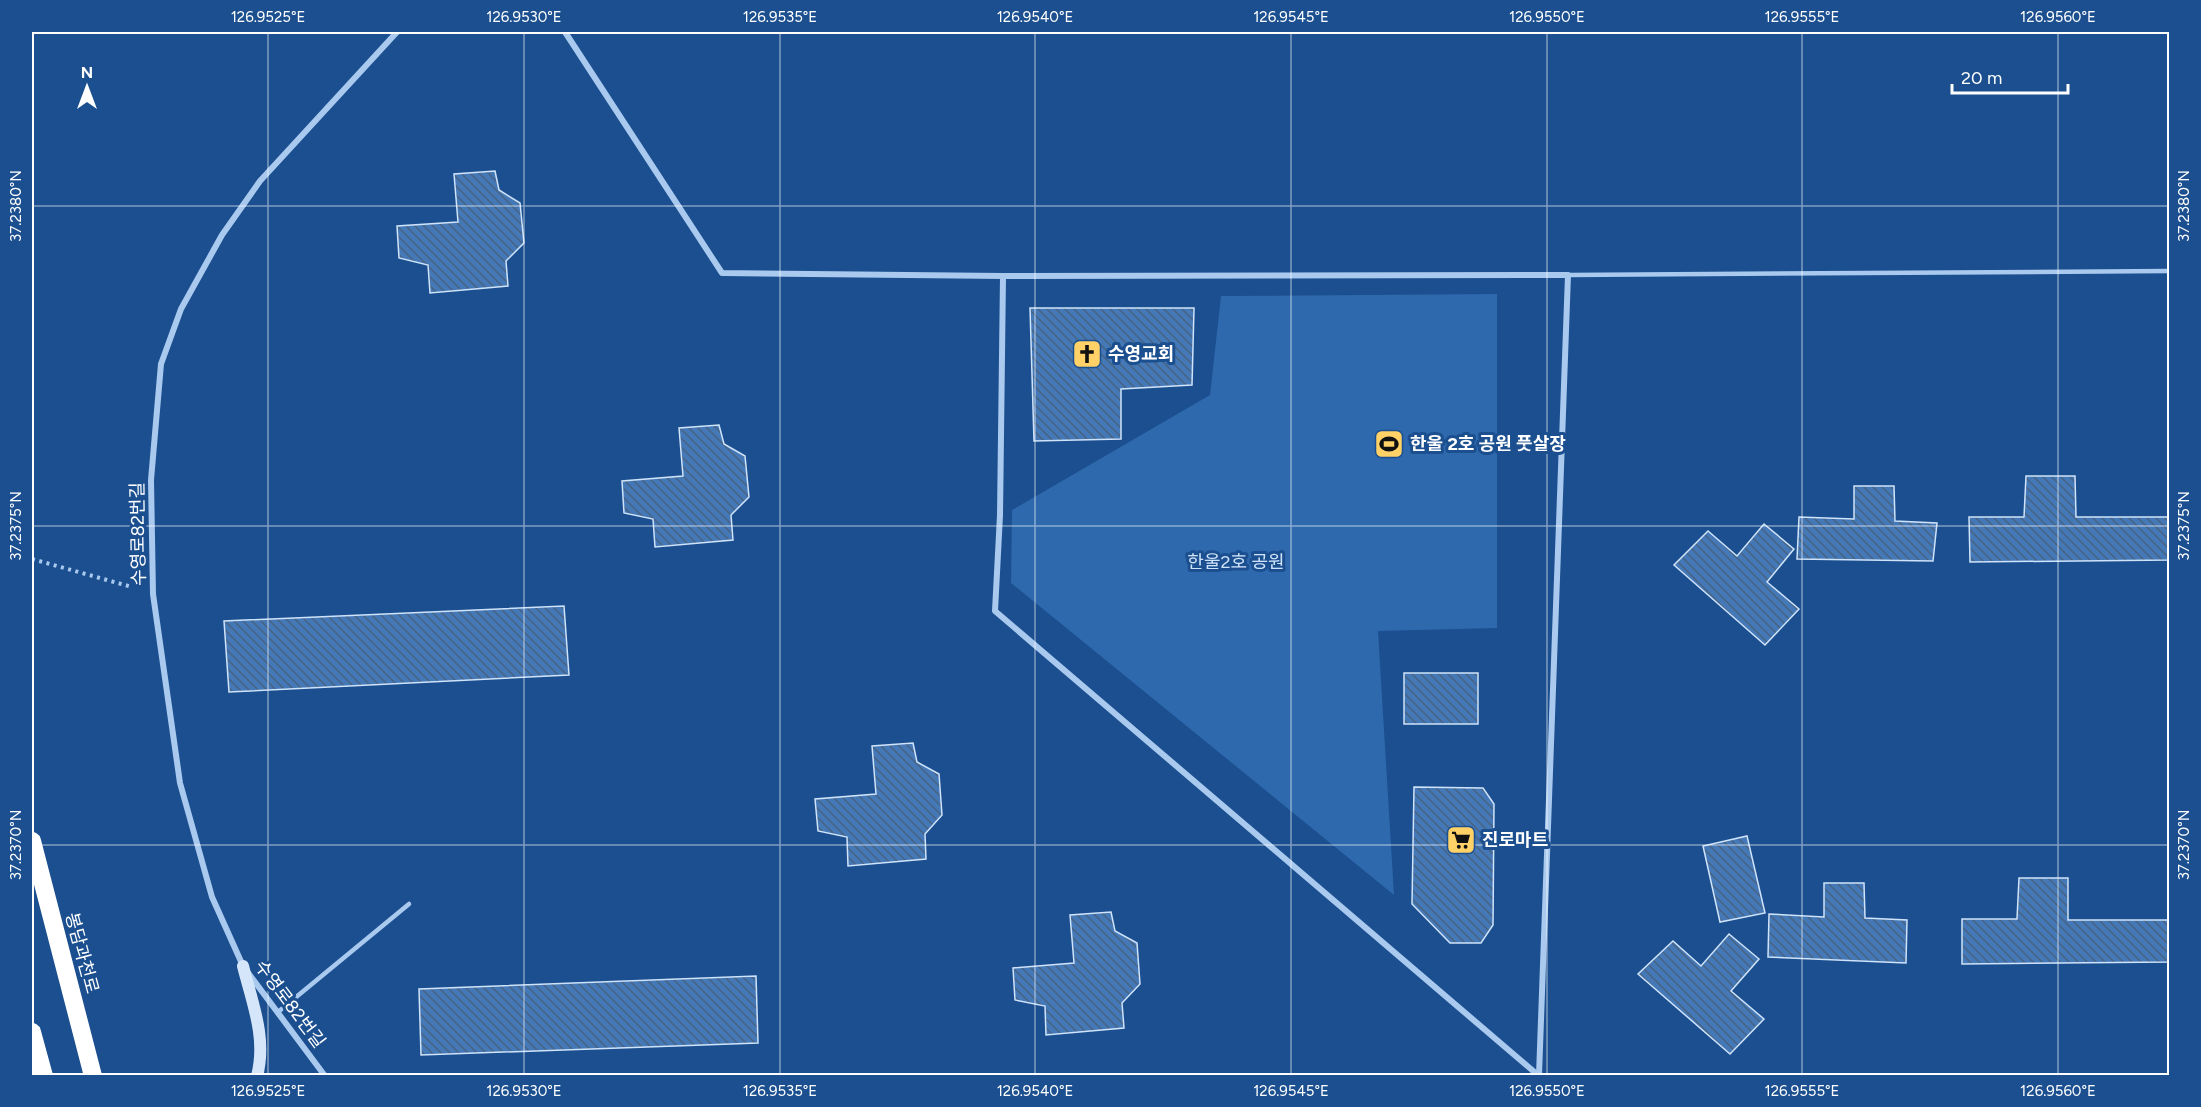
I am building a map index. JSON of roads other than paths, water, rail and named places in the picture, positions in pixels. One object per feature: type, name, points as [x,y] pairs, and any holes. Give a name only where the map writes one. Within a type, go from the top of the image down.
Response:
[{"type":"highway","name":"봉담과천로","points":[[32,841],[93,1076]]},
{"type":"highway","points":[[32,1032],[44,1076]]},
{"type":"street","name":"수영로82번길","points":[[325,1076],[243,966],[212,897],[180,783],[153,594],[151,480],[161,364],[181,309],[222,235],[260,182],[397,32]]},
{"type":"street","points":[[565,32],[722,273],[1003,276],[1568,275],[1539,1075]]},
{"type":"street","points":[[1003,276],[1000,515],[996,611],[1539,1075]]},
{"type":"street","points":[[243,966],[259,1026],[261,1062],[257,1076]]},
{"type":"lane","points":[[1568,275],[2169,271]]},
{"type":"lane","points":[[278,1012],[410,904]]},
{"type":"place","name":"수영교회","points":[[1087,354]]},
{"type":"place","name":"한울 2호 공원 풋살장","points":[[1389,444]]},
{"type":"place","name":"진로마트","points":[[1461,840]]},
{"type":"park label","name":"한울2호 공원","points":[[1236,562]]}]
